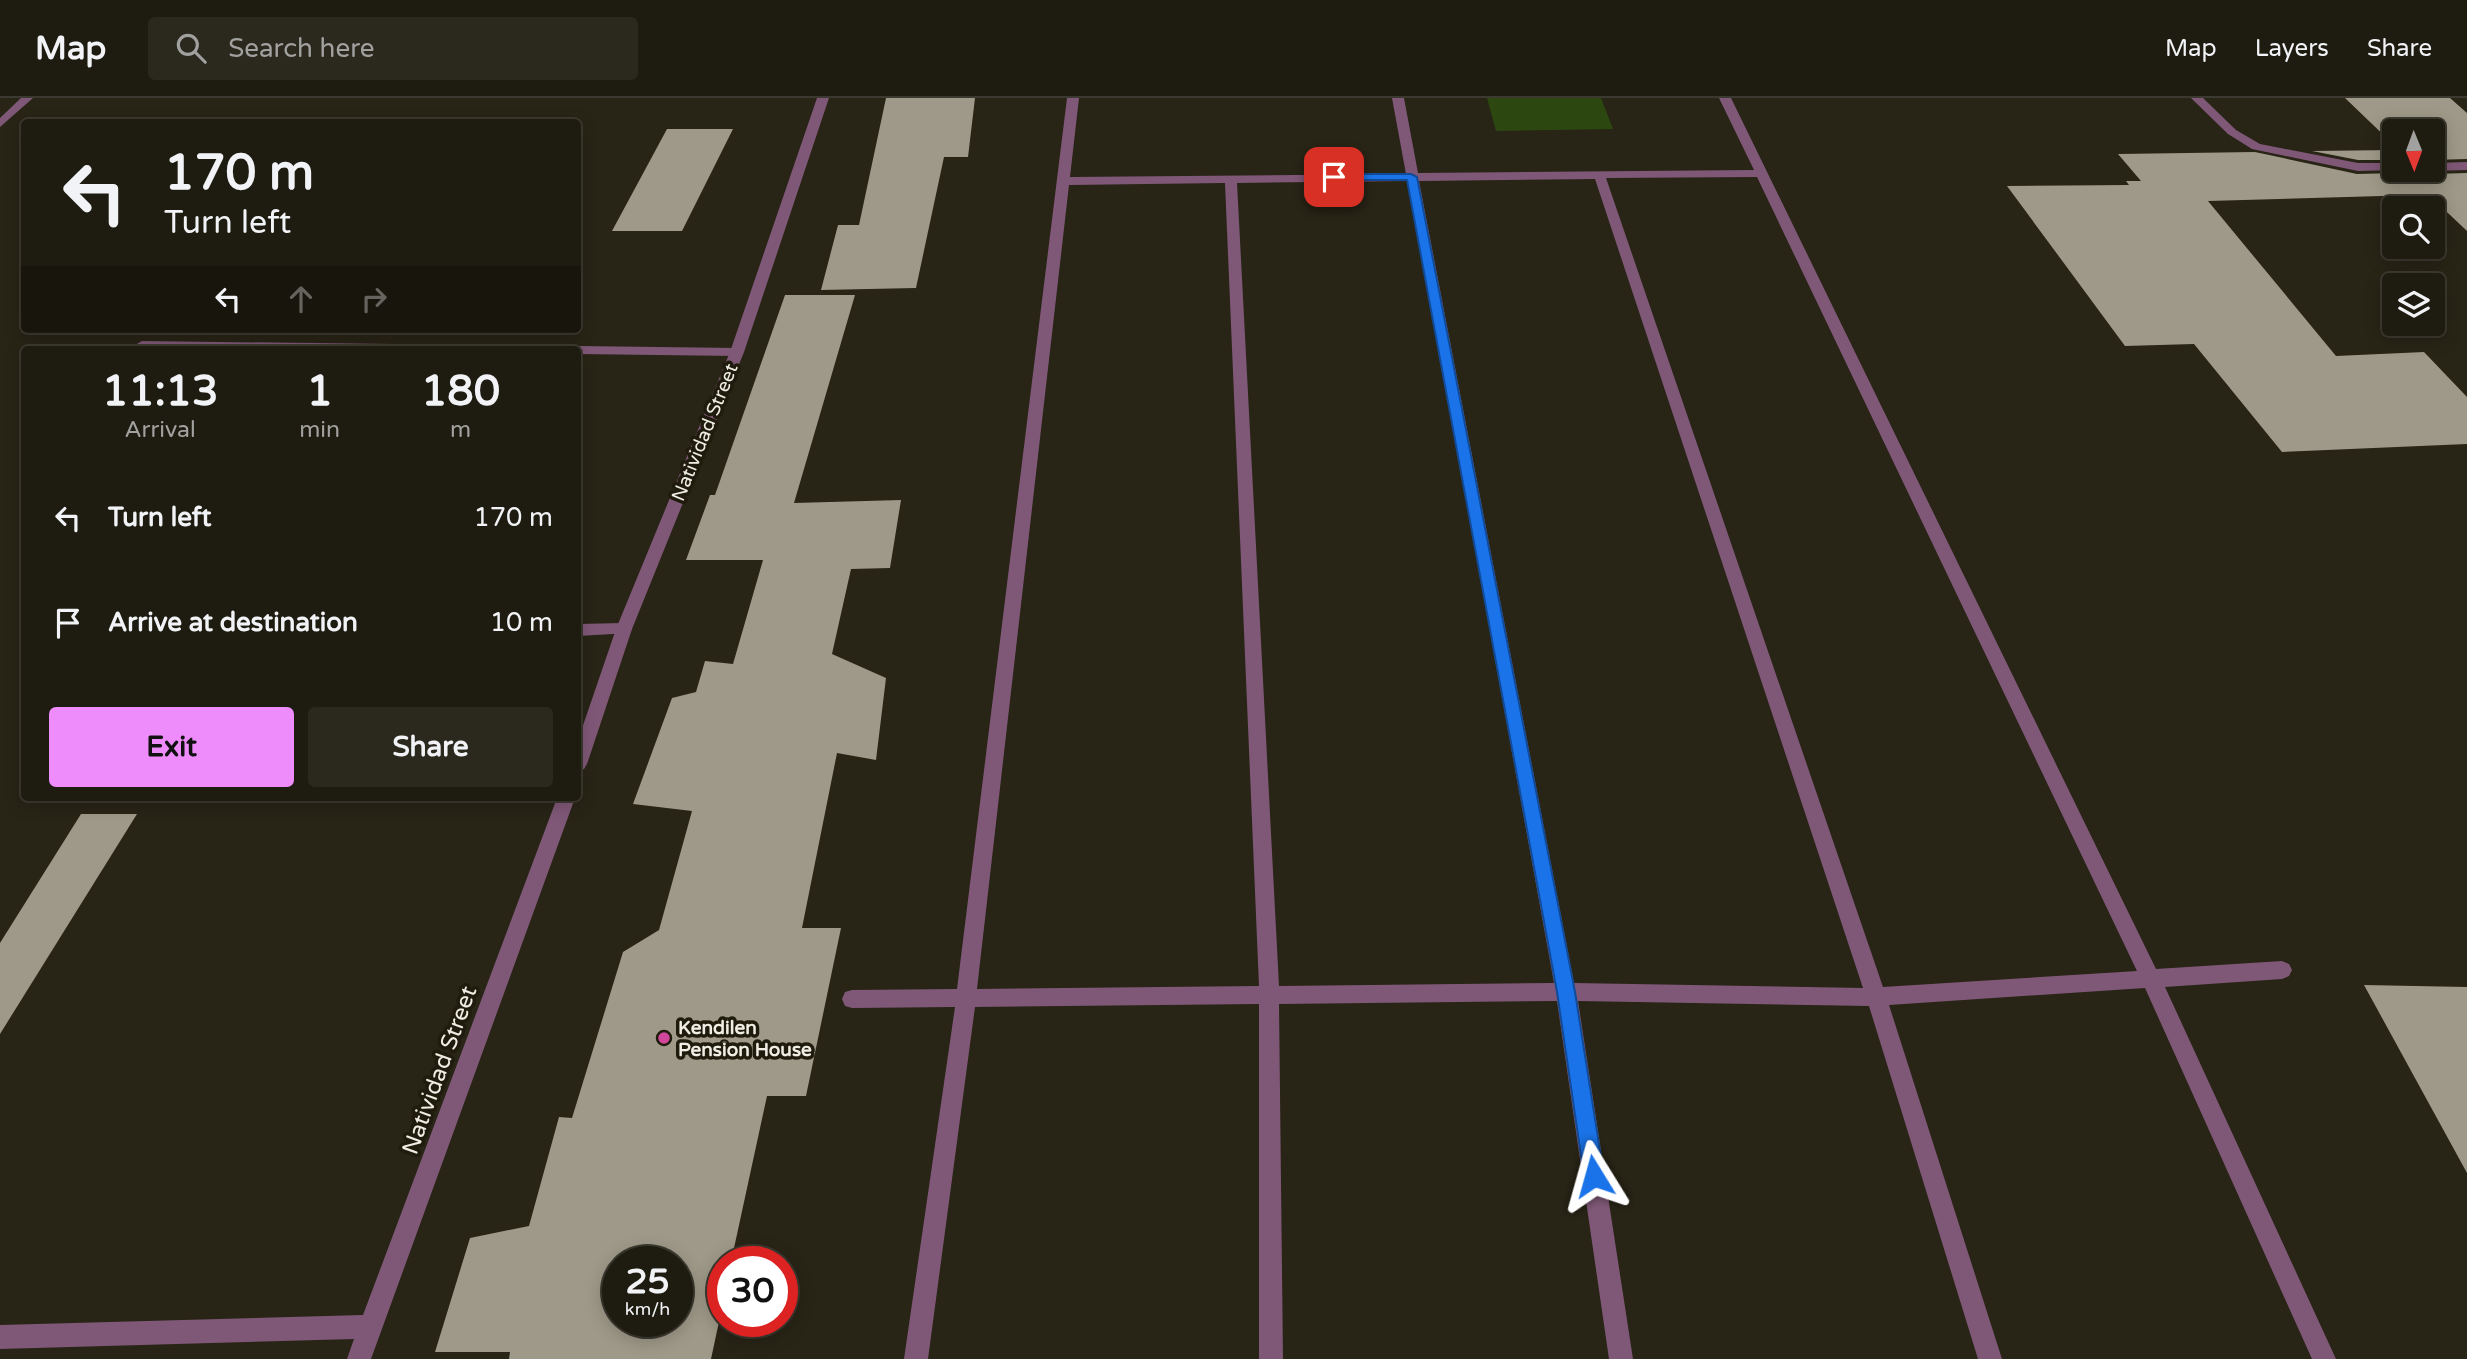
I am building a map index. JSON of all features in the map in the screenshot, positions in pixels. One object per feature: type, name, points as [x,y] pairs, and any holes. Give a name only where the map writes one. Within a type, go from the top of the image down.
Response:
[{"type":"street","points":[[0,124],[27,98]]},
{"type":"street","name":"Natividad Street","points":[[581,755],[624,629],[737,352],[823,98]]},
{"type":"street","points":[[916,1359],[966,998],[1073,98]]},
{"type":"street","points":[[1398,98],[1566,992],[1621,1359]]},
{"type":"street","points":[[1725,98],[2150,977],[2324,1359]]},
{"type":"street","points":[[2197,98],[2232,132],[2256,146],[2358,167],[2382,167]]},
{"type":"street","points":[[2445,167],[2467,166]]},
{"type":"street","points":[[1063,181],[1763,173]]},
{"type":"street","points":[[1599,174],[1876,997],[1990,1359]]},
{"type":"street","points":[[1231,177],[1269,993],[1271,1359]]},
{"type":"street","points":[[142,345],[225,346]]},
{"type":"street","points":[[581,350],[737,352]]},
{"type":"street","points":[[581,630],[624,629]]},
{"type":"street","name":"Natividad Street","points":[[359,1359],[565,801]]},
{"type":"street","points":[[852,999],[1566,992],[1876,997],[2282,970]]},
{"type":"street","points":[[0,1337],[371,1327]]},
{"type":"green space","points":[[1487,98],[1601,98],[1613,129],[1496,131]]},
{"type":"building","points":[[886,98],[975,98],[968,157],[944,157],[916,288],[821,290],[838,225],[859,225]]},
{"type":"building","points":[[2345,98],[2450,98],[2467,113],[2467,159],[2445,160],[2445,119],[2382,119],[2382,133]]},
{"type":"building","points":[[667,129],[733,129],[682,231],[612,231]]},
{"type":"building","points":[[2382,150],[2382,160],[2358,160],[2312,151]]},
{"type":"building","points":[[2255,152],[2357,174],[2382,173],[2382,182],[2445,182],[2445,174],[2467,173],[2467,231],[2445,210],[2445,196],[2208,201],[2336,356],[2424,352],[2467,397],[2467,444],[2282,452],[2194,344],[2125,346],[2007,186],[2129,185],[2126,181],[2141,181],[2118,154]]},
{"type":"building","points":[[785,295],[855,295],[794,503],[901,500],[890,568],[851,569],[832,654],[886,678],[876,760],[837,753],[802,928],[841,928],[806,1096],[767,1096],[734,1246],[707,1246],[707,1337],[716,1337],[711,1359],[509,1359],[510,1352],[435,1352],[470,1238],[529,1226],[559,1117],[572,1118],[623,952],[659,930],[692,811],[633,804],[672,698],[696,692],[705,661],[733,664],[763,560],[686,560],[710,495],[715,495]]},
{"type":"building","points":[[81,814],[137,814],[0,1034],[0,943]]},
{"type":"building","points":[[2364,985],[2467,987],[2467,1173]]},
{"type":"place","name":"Kendilen Pension House","points":[[664,1038]]},
{"type":"route","points":[[1334,177],[1411,177],[1566,992],[1594,1176]]}]
